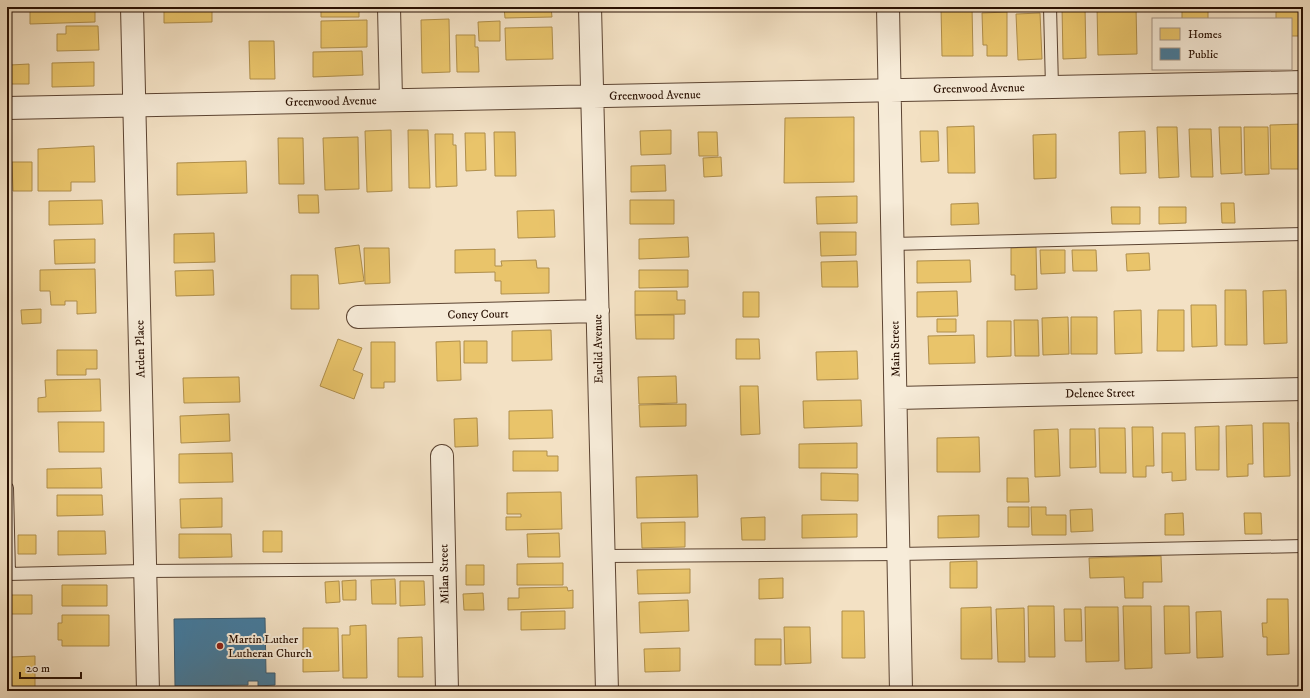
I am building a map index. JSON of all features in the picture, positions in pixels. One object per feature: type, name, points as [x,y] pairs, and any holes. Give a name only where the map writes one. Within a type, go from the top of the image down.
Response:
[{"type":"street","name":"Arden Place","points":[[132,7],[148,691]]},
{"type":"street","points":[[389,7],[391,100]]},
{"type":"street","name":"Euclid Avenue","points":[[590,7],[607,691]]},
{"type":"street","name":"Main Street","points":[[888,7],[901,691]]},
{"type":"street","name":"Greenwood Avenue","points":[[7,108],[1303,82]]},
{"type":"street","name":"Coney Court","points":[[358,318],[598,311]]},
{"type":"street","name":"Delence Street","points":[[896,398],[1303,389]]},
{"type":"street","name":"Milan Street","points":[[442,456],[446,691]]},
{"type":"lane","points":[[1050,7],[1052,87]]},
{"type":"lane","points":[[892,244],[1303,234]]},
{"type":"lane","points":[[7,488],[8,574],[145,571],[444,569]]},
{"type":"lane","points":[[604,556],[899,554],[1303,546]]},
{"type":"building: Homes","points":[[30,7],[95,7],[95,22],[30,24]]},
{"type":"building: Homes","points":[[164,7],[212,7],[212,22],[164,23]]},
{"type":"building: Homes","points":[[321,7],[359,7],[359,17],[321,17]]},
{"type":"building: Homes","points":[[504,7],[551,7],[552,17],[505,18]]},
{"type":"building: Homes","points":[[941,7],[972,7],[973,56],[942,56]]},
{"type":"building: Homes","points":[[1062,7],[1085,7],[1086,58],[1063,59]]},
{"type":"building: Homes","points":[[1097,7],[1136,7],[1137,54],[1098,55]]},
{"type":"building: Homes","points":[[1182,7],[1208,7],[1208,18],[1182,18]]},
{"type":"building: Homes","points":[[1276,7],[1303,7],[1303,36],[1292,36],[1292,18],[1276,18]]},
{"type":"building: Homes","points":[[1007,12],[1007,56],[987,56],[987,45],[983,45],[982,13]]},
{"type":"building: Homes","points":[[1040,13],[1042,59],[1018,60],[1016,14]]},
{"type":"building: Homes","points":[[449,19],[450,72],[422,73],[421,20]]},
{"type":"building: Homes","points":[[367,20],[367,47],[321,48],[321,21]]},
{"type":"building: Homes","points":[[500,21],[500,41],[479,41],[478,22]]},
{"type":"building: Homes","points":[[66,26],[98,26],[99,50],[57,51],[57,34],[66,34]]},
{"type":"building: Homes","points":[[552,27],[553,59],[506,60],[505,28]]},
{"type":"building: Homes","points":[[456,35],[475,35],[475,47],[478,47],[479,72],[457,72]]},
{"type":"building: Homes","points":[[249,41],[274,41],[275,79],[250,79]]},
{"type":"building: Homes","points":[[362,51],[363,75],[313,77],[313,52]]},
{"type":"building: Homes","points":[[94,62],[94,86],[52,87],[52,63]]},
{"type":"building: Homes","points":[[29,64],[29,84],[10,84],[10,65]]},
{"type":"building: Homes","points":[[854,117],[854,182],[784,183],[785,118]]},
{"type":"building: Homes","points":[[1303,124],[1303,169],[1271,169],[1270,125]]},
{"type":"building: Homes","points":[[974,126],[975,173],[948,173],[947,127]]},
{"type":"building: Homes","points":[[1157,127],[1177,127],[1179,177],[1159,178]]},
{"type":"building: Homes","points":[[1219,127],[1241,127],[1242,173],[1221,174]]},
{"type":"building: Homes","points":[[1244,127],[1268,127],[1269,174],[1245,175]]},
{"type":"building: Homes","points":[[1189,129],[1211,129],[1213,177],[1191,177]]},
{"type":"building: Homes","points":[[391,130],[392,191],[367,192],[365,131]]},
{"type":"building: Homes","points":[[408,130],[428,130],[430,188],[409,188]]},
{"type":"building: Homes","points":[[671,130],[671,154],[641,155],[640,131]]},
{"type":"building: Homes","points":[[920,131],[938,131],[939,161],[921,162]]},
{"type":"building: Homes","points":[[1145,131],[1146,173],[1120,174],[1119,132]]},
{"type":"building: Homes","points":[[494,132],[515,132],[516,176],[495,176]]},
{"type":"building: Homes","points":[[698,132],[717,132],[718,156],[699,156]]},
{"type":"building: Homes","points":[[465,133],[485,133],[486,170],[466,171]]},
{"type":"building: Homes","points":[[435,134],[453,134],[453,145],[456,145],[457,186],[436,187]]},
{"type":"building: Homes","points":[[1056,134],[1056,178],[1034,179],[1033,135]]},
{"type":"building: Homes","points":[[358,137],[359,189],[325,190],[323,138]]},
{"type":"building: Homes","points":[[278,138],[303,138],[304,184],[279,184]]},
{"type":"building: Homes","points":[[94,146],[95,182],[71,182],[71,191],[38,191],[38,149]]},
{"type":"building: Homes","points":[[721,157],[722,176],[704,177],[703,158]]},
{"type":"building: Homes","points":[[246,161],[247,193],[177,195],[177,163]]},
{"type":"building: Homes","points":[[12,162],[32,162],[32,191],[13,191]]},
{"type":"building: Homes","points":[[665,165],[666,191],[631,192],[631,166]]},
{"type":"building: Homes","points":[[298,195],[318,195],[319,213],[299,213]]},
{"type":"building: Homes","points":[[857,196],[857,223],[817,224],[816,197]]},
{"type":"building: Homes","points":[[102,200],[103,224],[49,225],[49,201]]},
{"type":"building: Homes","points":[[630,200],[674,200],[674,224],[630,224]]},
{"type":"building: Homes","points":[[978,203],[979,224],[951,225],[951,204]]},
{"type":"building: Homes","points":[[1221,203],[1234,203],[1235,223],[1222,223]]},
{"type":"building: Homes","points":[[1111,207],[1140,207],[1140,224],[1112,224]]},
{"type":"building: Homes","points":[[1159,207],[1186,207],[1186,223],[1159,224]]},
{"type":"building: Homes","points":[[554,210],[555,237],[518,238],[517,211]]},
{"type":"building: Homes","points":[[820,232],[856,232],[856,255],[821,256]]},
{"type":"building: Homes","points":[[214,233],[215,262],[174,263],[174,234]]},
{"type":"building: Homes","points":[[688,237],[689,257],[639,259],[639,239]]},
{"type":"building: Homes","points":[[95,239],[95,263],[55,264],[54,240]]},
{"type":"building: Homes","points":[[359,245],[364,281],[339,284],[335,248]]},
{"type":"building: Homes","points":[[1036,247],[1037,289],[1015,290],[1015,275],[1011,275],[1011,248]]},
{"type":"building: Homes","points":[[364,248],[389,248],[390,283],[365,284]]},
{"type":"building: Homes","points":[[495,249],[495,266],[502,266],[501,261],[536,260],[537,268],[549,268],[549,293],[501,294],[501,281],[495,281],[495,272],[455,273],[455,250]]},
{"type":"building: Homes","points":[[1040,250],[1065,250],[1065,273],[1041,274]]},
{"type":"building: Homes","points":[[1072,250],[1096,250],[1097,271],[1073,271]]},
{"type":"building: Homes","points":[[1149,253],[1150,270],[1127,271],[1126,254]]},
{"type":"building: Homes","points":[[970,260],[971,282],[917,283],[917,261]]},
{"type":"building: Homes","points":[[857,261],[858,287],[822,287],[821,262]]},
{"type":"building: Homes","points":[[95,269],[96,313],[77,314],[77,301],[65,301],[65,305],[51,305],[50,291],[40,291],[40,270]]},
{"type":"building: Homes","points":[[213,270],[214,295],[176,296],[175,271]]},
{"type":"building: Homes","points":[[639,270],[688,270],[688,287],[639,288]]},
{"type":"building: Homes","points":[[291,275],[318,275],[319,309],[291,309]]},
{"type":"building: Homes","points":[[1225,290],[1246,290],[1247,345],[1225,345]]},
{"type":"building: Homes","points":[[1286,290],[1287,343],[1264,344],[1263,291]]},
{"type":"building: Homes","points":[[635,291],[677,291],[677,300],[685,300],[685,314],[635,315]]},
{"type":"building: Homes","points":[[957,291],[958,316],[917,317],[917,292]]},
{"type":"building: Homes","points":[[743,292],[759,292],[759,317],[743,317]]},
{"type":"building: Homes","points":[[1191,305],[1216,305],[1217,346],[1192,347]]},
{"type":"building: Homes","points":[[41,309],[41,323],[22,324],[21,310]]},
{"type":"building: Homes","points":[[1141,310],[1142,353],[1115,354],[1114,311]]},
{"type":"building: Homes","points":[[1158,310],[1184,310],[1184,351],[1157,351]]},
{"type":"building: Homes","points":[[635,315],[674,315],[674,339],[636,339]]},
{"type":"building: Homes","points":[[1068,317],[1069,354],[1043,355],[1042,318]]},
{"type":"building: Homes","points":[[1071,317],[1097,317],[1097,354],[1071,354]]},
{"type":"building: Homes","points":[[937,319],[956,319],[956,332],[937,332]]},
{"type":"building: Homes","points":[[1014,320],[1038,320],[1039,356],[1015,356]]},
{"type":"building: Homes","points":[[987,321],[1011,321],[1011,356],[987,357]]},
{"type":"building: Homes","points":[[551,330],[552,360],[512,361],[512,331]]},
{"type":"building: Homes","points":[[974,335],[975,363],[929,364],[928,336]]},
{"type":"building: Homes","points":[[338,339],[362,348],[353,370],[363,374],[354,399],[320,386]]},
{"type":"building: Homes","points":[[736,339],[759,339],[760,359],[736,359]]},
{"type":"building: Homes","points":[[460,341],[461,380],[437,381],[436,342]]},
{"type":"building: Homes","points":[[464,341],[487,341],[487,363],[464,363]]},
{"type":"building: Homes","points":[[371,342],[395,342],[395,382],[384,382],[384,388],[371,388]]},
{"type":"building: Homes","points":[[57,350],[97,350],[97,369],[86,369],[86,375],[57,375]]},
{"type":"building: Homes","points":[[857,351],[858,379],[817,380],[816,352]]},
{"type":"building: Homes","points":[[676,376],[677,403],[639,404],[638,377]]},
{"type":"building: Homes","points":[[239,377],[240,402],[184,403],[183,378]]},
{"type":"building: Homes","points":[[100,379],[101,411],[38,412],[38,398],[46,397],[45,380]]},
{"type":"building: Homes","points":[[740,386],[758,386],[760,434],[741,435]]},
{"type":"building: Homes","points":[[861,400],[862,426],[804,428],[803,401]]},
{"type":"building: Homes","points":[[686,404],[686,426],[640,427],[639,405]]},
{"type":"building: Homes","points":[[552,410],[553,438],[509,439],[509,411]]},
{"type":"building: Homes","points":[[229,414],[230,441],[181,443],[180,416]]},
{"type":"building: Homes","points":[[477,418],[478,446],[455,447],[454,419]]},
{"type":"building: Homes","points":[[58,422],[104,422],[104,452],[59,452]]},
{"type":"building: Homes","points":[[1298,422],[1303,422],[1303,472],[1299,472]]},
{"type":"building: Homes","points":[[1263,423],[1289,423],[1290,476],[1264,477]]},
{"type":"building: Homes","points":[[1252,425],[1253,464],[1248,464],[1248,476],[1227,477],[1226,426]]},
{"type":"building: Homes","points":[[1219,426],[1219,470],[1196,470],[1195,427]]},
{"type":"building: Homes","points":[[1132,427],[1153,427],[1154,466],[1146,466],[1146,477],[1133,477]]},
{"type":"building: Homes","points":[[1099,428],[1125,428],[1126,473],[1100,473]]},
{"type":"building: Homes","points":[[1058,429],[1060,476],[1035,477],[1034,430]]},
{"type":"building: Homes","points":[[1070,429],[1095,429],[1096,467],[1070,468]]},
{"type":"building: Homes","points":[[1162,433],[1185,433],[1186,480],[1172,481],[1172,472],[1162,473]]},
{"type":"building: Homes","points":[[979,437],[980,472],[937,472],[937,438]]},
{"type":"building: Homes","points":[[857,443],[857,468],[799,468],[799,444]]},
{"type":"building: Homes","points":[[513,451],[547,451],[547,456],[558,456],[558,471],[513,471]]},
{"type":"building: Homes","points":[[232,453],[233,482],[179,483],[179,454]]},
{"type":"building: Homes","points":[[101,468],[102,488],[47,488],[47,469]]},
{"type":"building: Homes","points":[[821,473],[858,474],[858,501],[821,500]]},
{"type":"building: Homes","points":[[697,475],[698,517],[637,518],[636,477]]},
{"type":"building: Homes","points":[[1007,478],[1028,478],[1029,502],[1007,502]]},
{"type":"building: Homes","points":[[561,492],[562,529],[506,530],[506,517],[521,517],[521,514],[507,514],[507,493]]},
{"type":"building: Homes","points":[[57,495],[102,495],[103,515],[57,516]]},
{"type":"building: Homes","points":[[222,498],[222,527],[181,528],[180,499]]},
{"type":"building: Homes","points":[[1008,507],[1029,507],[1029,527],[1008,527]]},
{"type":"building: Homes","points":[[1031,507],[1046,507],[1046,515],[1066,515],[1066,535],[1032,535]]},
{"type":"building: Homes","points":[[1092,509],[1093,531],[1071,532],[1070,510]]},
{"type":"building: Homes","points":[[1183,513],[1184,535],[1165,535],[1165,514]]},
{"type":"building: Homes","points":[[1244,513],[1261,513],[1262,534],[1245,534]]},
{"type":"building: Homes","points":[[857,514],[857,537],[802,538],[802,515]]},
{"type":"building: Homes","points":[[979,515],[979,537],[938,538],[938,516]]},
{"type":"building: Homes","points":[[765,517],[765,540],[742,540],[741,518]]},
{"type":"building: Homes","points":[[685,522],[685,547],[642,548],[641,523]]},
{"type":"building: Homes","points":[[58,531],[105,531],[106,554],[58,555]]},
{"type":"building: Homes","points":[[263,531],[282,531],[282,552],[263,552]]},
{"type":"building: Homes","points":[[559,533],[560,557],[528,557],[527,534]]},
{"type":"building: Homes","points":[[179,534],[231,534],[232,557],[179,558]]},
{"type":"building: Homes","points":[[18,535],[36,535],[36,554],[18,554]]},
{"type":"building: Homes","points":[[1161,556],[1162,582],[1143,582],[1143,598],[1125,598],[1124,577],[1090,578],[1089,558]]},
{"type":"building: Homes","points":[[977,561],[977,588],[950,588],[950,562]]},
{"type":"building: Homes","points":[[563,563],[563,585],[517,585],[517,564]]},
{"type":"building: Homes","points":[[466,565],[484,565],[484,585],[466,585]]},
{"type":"building: Homes","points":[[690,569],[690,593],[638,594],[637,570]]},
{"type":"building: Homes","points":[[783,578],[783,598],[759,599],[759,579]]},
{"type":"building: Homes","points":[[395,579],[396,604],[372,604],[371,580]]},
{"type":"building: Homes","points":[[356,580],[356,600],[343,600],[342,581]]},
{"type":"building: Homes","points":[[339,581],[340,602],[326,603],[325,582]]},
{"type":"building: Homes","points":[[400,581],[424,581],[425,605],[400,606]]},
{"type":"building: Homes","points":[[62,585],[107,585],[107,606],[62,606]]},
{"type":"building: Homes","points":[[567,587],[568,591],[573,590],[573,608],[508,610],[508,598],[519,598],[519,588]]},
{"type":"building: Homes","points":[[483,593],[484,610],[464,610],[463,594]]},
{"type":"building: Homes","points":[[11,595],[32,595],[32,614],[11,614]]},
{"type":"building: Homes","points":[[1301,597],[1303,597],[1303,650],[1302,650]]},
{"type":"building: Homes","points":[[1267,599],[1288,599],[1289,654],[1267,655],[1267,637],[1263,637],[1262,623],[1267,623]]},
{"type":"building: Homes","points":[[688,600],[689,631],[640,633],[639,602]]},
{"type":"building: Homes","points":[[1028,606],[1054,606],[1055,657],[1029,657]]},
{"type":"building: Homes","points":[[1123,606],[1151,606],[1152,668],[1125,669]]},
{"type":"building: Homes","points":[[1164,606],[1189,606],[1190,653],[1165,654]]},
{"type":"building: Homes","points":[[991,607],[992,659],[961,659],[961,608]]},
{"type":"building: Homes","points":[[1085,607],[1118,607],[1119,661],[1086,662]]},
{"type":"building: Homes","points":[[1024,608],[1025,662],[998,662],[996,609]]},
{"type":"building: Homes","points":[[1064,609],[1081,609],[1082,641],[1065,641]]},
{"type":"building: Homes","points":[[565,611],[565,629],[521,630],[521,612]]},
{"type":"building: Homes","points":[[842,611],[864,611],[865,658],[842,658]]},
{"type":"building: Homes","points":[[1221,611],[1223,657],[1197,658],[1196,612]]},
{"type":"building: Homes","points":[[62,615],[109,615],[109,646],[62,646],[62,640],[58,640],[58,623],[62,623]]},
{"type":"building: Homes","points":[[366,625],[367,678],[343,678],[342,635],[350,635],[350,626]]},
{"type":"building: Homes","points":[[784,627],[810,627],[811,663],[785,664]]},
{"type":"building: Homes","points":[[303,628],[338,628],[339,671],[303,672]]},
{"type":"building: Homes","points":[[422,637],[423,677],[398,677],[398,638]]},
{"type":"building: Homes","points":[[755,639],[781,639],[781,665],[755,665]]},
{"type":"building: Homes","points":[[680,648],[680,671],[645,672],[644,649]]},
{"type":"building: Homes","points":[[35,656],[35,689],[12,689],[11,657]]},
{"type":"building: Public","name":"Martin Luther Lutheran Church","points":[[265,618],[266,673],[275,673],[275,685],[258,686],[258,681],[248,681],[248,685],[175,686],[174,619]]},
{"type":"place","name":"Martin Luther Lutheran Church","points":[[220,646]]}]
